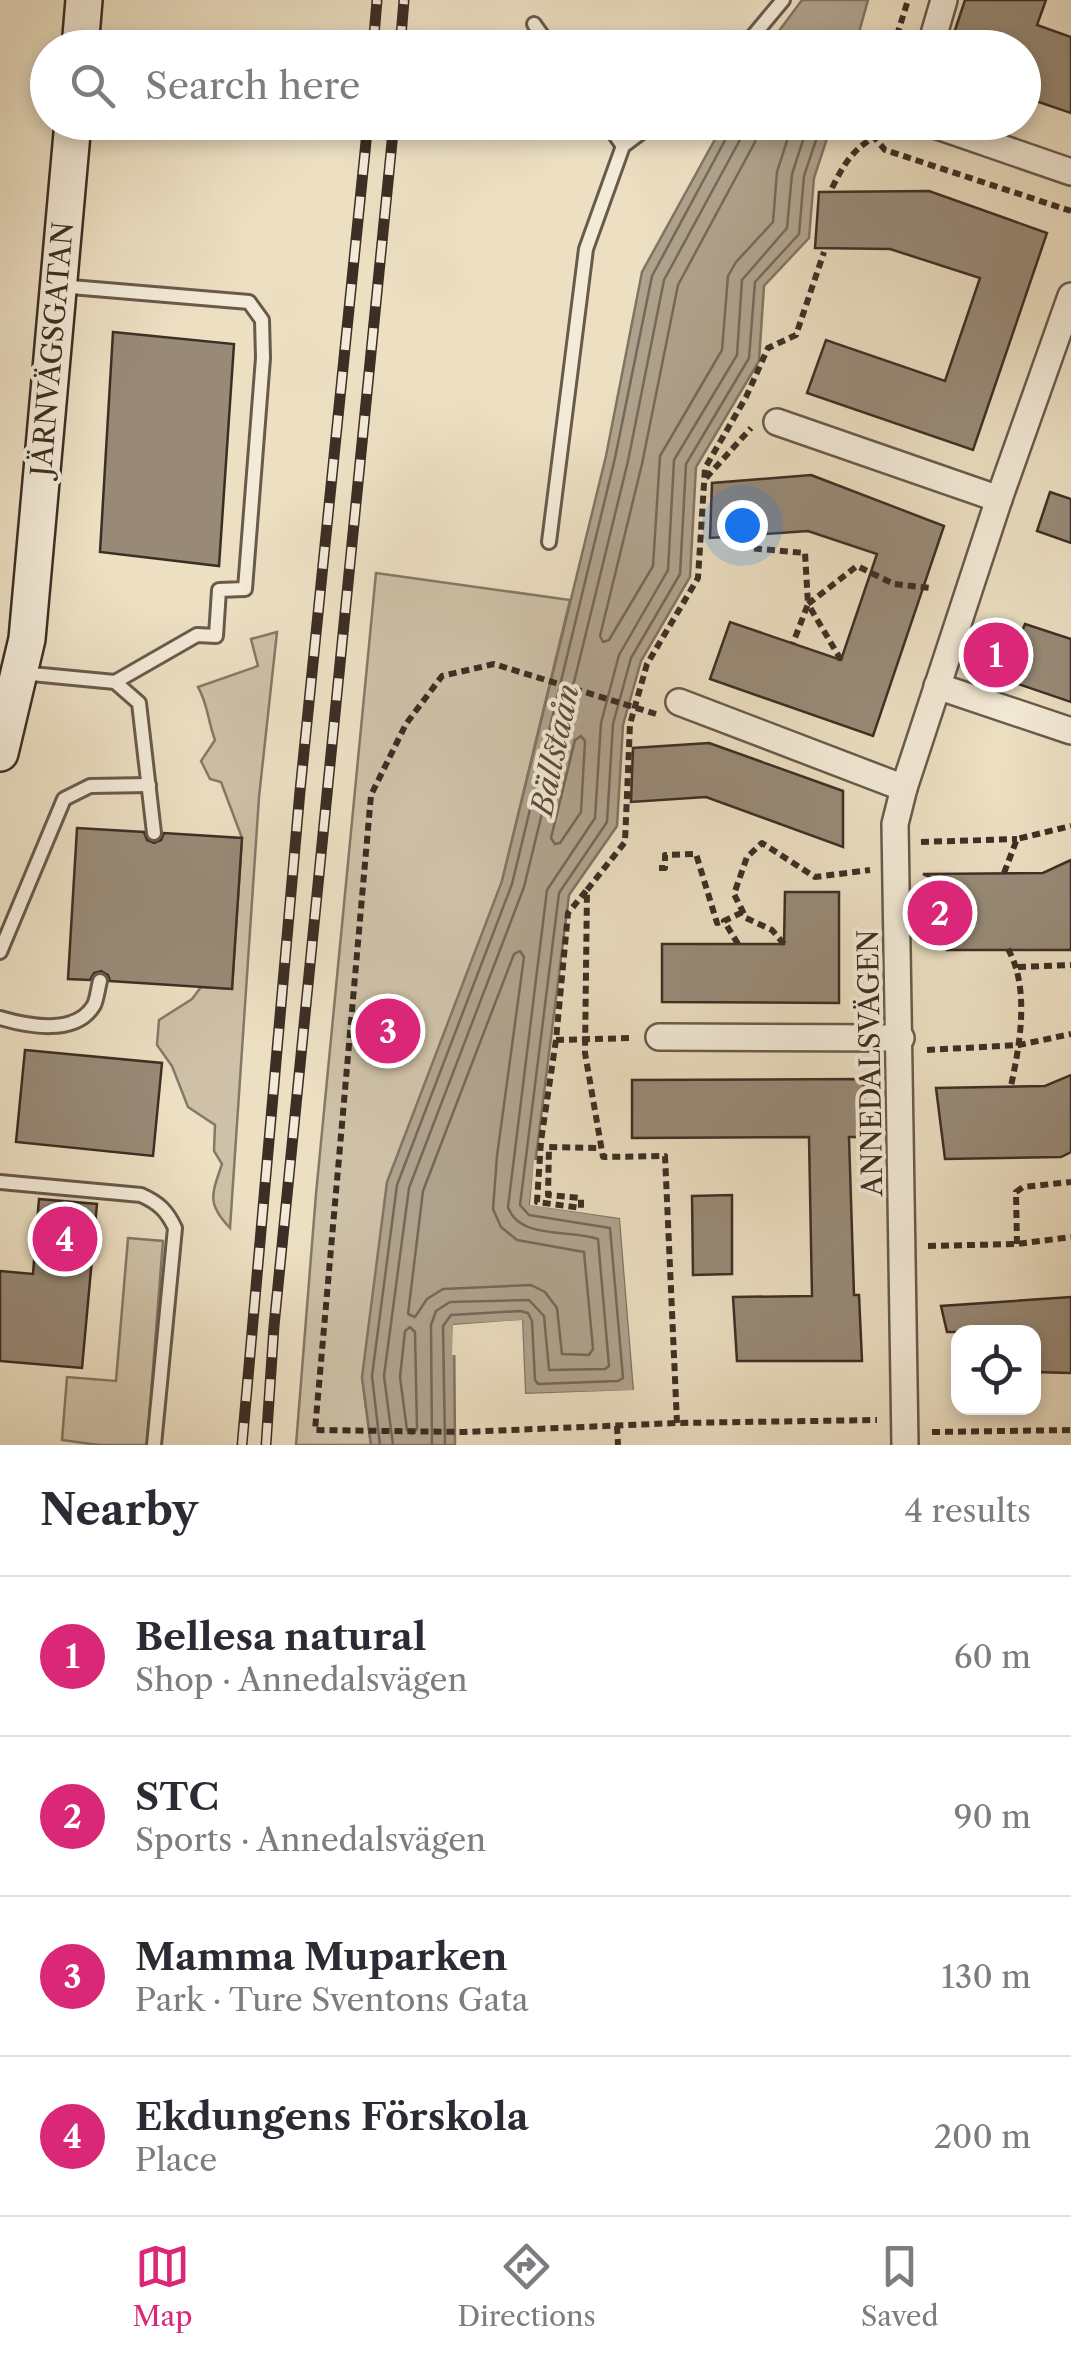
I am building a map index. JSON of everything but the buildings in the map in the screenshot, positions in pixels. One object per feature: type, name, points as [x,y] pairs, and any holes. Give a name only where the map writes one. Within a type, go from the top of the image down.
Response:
[{"type":"street","points":[[82,30],[84,0]]},
{"type":"street","points":[[935,30],[944,0]]},
{"type":"street","name":"JÄRNVÄGSGATAN","points":[[0,752],[58,286],[71,140]]},
{"type":"street","points":[[978,140],[1071,172]]},
{"type":"street","name":"ANNEDALSVÄGEN","points":[[904,1432],[895,824],[999,499],[1071,296]]},
{"type":"street","points":[[768,421],[999,499]]},
{"type":"street","points":[[937,686],[1071,731]]},
{"type":"street","points":[[679,702],[904,788]]},
{"type":"street","points":[[659,1037],[900,1044]]},
{"type":"lane","points":[[757,30],[782,0]]},
{"type":"lane","points":[[534,24],[538,30]]},
{"type":"lane","points":[[619,140],[623,146]]},
{"type":"lane","points":[[549,542],[586,249],[623,146],[631,140]]},
{"type":"lane","points":[[58,286],[249,302],[262,320],[263,358],[245,588],[219,590],[216,636],[197,635],[115,682]]},
{"type":"lane","points":[[15,650],[115,682],[139,703],[154,833]]},
{"type":"lane","points":[[0,952],[64,800],[90,786],[149,785]]},
{"type":"lane","points":[[0,1018],[26,1026],[71,1024],[93,1007],[100,981]]},
{"type":"lane","points":[[0,1182],[141,1195],[167,1212],[174,1228],[154,1445]]},
{"type":"path","points":[[899,30],[908,0]]},
{"type":"path","points":[[832,188],[846,158],[870,140]]},
{"type":"path","points":[[877,140],[886,150],[1071,211]]},
{"type":"path","points":[[601,1148],[549,1148],[548,1196],[581,1198],[580,1208],[537,1202],[568,913],[625,842],[630,724],[647,664],[698,578],[705,468],[746,397],[768,348],[796,336],[824,252]]},
{"type":"path","points":[[746,397],[757,401]]},
{"type":"path","points":[[705,479],[768,421]]},
{"type":"path","points":[[749,540],[750,548],[805,553],[808,604],[793,644]]},
{"type":"path","points":[[808,604],[858,566],[894,584],[930,588]]},
{"type":"path","points":[[808,604],[841,660]]},
{"type":"path","points":[[634,709],[494,664],[442,676],[406,724],[371,795],[315,1430],[464,1432],[677,1422],[904,1432],[1071,1430]]},
{"type":"path","points":[[784,944],[772,930],[746,918],[734,894],[748,857],[762,843],[815,877],[896,855],[1071,826]]},
{"type":"path","points":[[1004,873],[1016,838]]},
{"type":"path","points":[[660,868],[665,868],[665,855],[696,854],[716,923],[743,912]]},
{"type":"path","points":[[587,890],[584,1039],[603,1158],[664,1156],[677,1422]]},
{"type":"path","points":[[724,921],[738,944]]},
{"type":"path","points":[[1008,949],[1018,967],[1020,1045],[1011,1086]]},
{"type":"path","points":[[1018,967],[1071,965]]},
{"type":"path","points":[[900,1044],[1020,1045],[1071,1034]]},
{"type":"path","points":[[556,1040],[659,1037]]},
{"type":"path","points":[[1017,1244],[1016,1192],[1023,1187],[1071,1182]]},
{"type":"path","points":[[902,1246],[1017,1244],[1071,1236]]},
{"type":"path","points":[[617,1426],[618,1445]]},
{"type":"path","points":[[464,1432],[464,1445]]},
{"type":"shaded area","points":[[376,573],[570,600],[502,881],[362,1377],[371,1445],[296,1445],[316,1194]]},
{"type":"shaded area","points":[[277,632],[259,797],[230,1228],[214,1205],[222,1164],[214,1151],[215,1125],[188,1107],[172,1066],[157,1045],[159,1020],[192,999],[201,987],[232,989],[242,838],[221,782],[210,779],[201,761],[215,740],[198,687],[258,666],[251,639]]},
{"type":"shaded area","points":[[128,1238],[163,1241],[147,1445],[62,1440],[67,1377],[116,1381]]},
{"type":"water","points":[[802,0],[868,0],[860,30],[780,30]]},
{"type":"water","name":"Bällstaån","points":[[715,140],[826,140],[814,178],[809,238],[764,286],[759,361],[696,467],[690,577],[641,661],[623,725],[617,826],[569,895],[530,1204],[620,1218],[634,1391],[525,1394],[522,1321],[454,1325],[455,1445],[371,1445],[362,1377],[387,1182],[502,881],[606,456],[642,272]]},
{"type":"pier","points":[[534,1160],[539,1160],[535,1201],[624,1216],[637,1395],[522,1399],[518,1326],[458,1329],[457,1355],[452,1355],[453,1325],[522,1320],[525,1394],[634,1390],[620,1218],[530,1205]]},
{"type":"railway","points":[[374,30],[377,0]]},
{"type":"railway","points":[[402,30],[404,0]]},
{"type":"railway","points":[[242,1445],[300,791],[366,140]]},
{"type":"railway","points":[[266,1445],[274,1326],[392,140]]},
{"type":"place","name":"Bellesa natural","points":[[996,655]]},
{"type":"place","name":"STC","points":[[940,913]]},
{"type":"place","name":"Mamma Muparken","points":[[388,1031]]},
{"type":"place","name":"Ekdungens Förskola","points":[[65,1239]]}]
